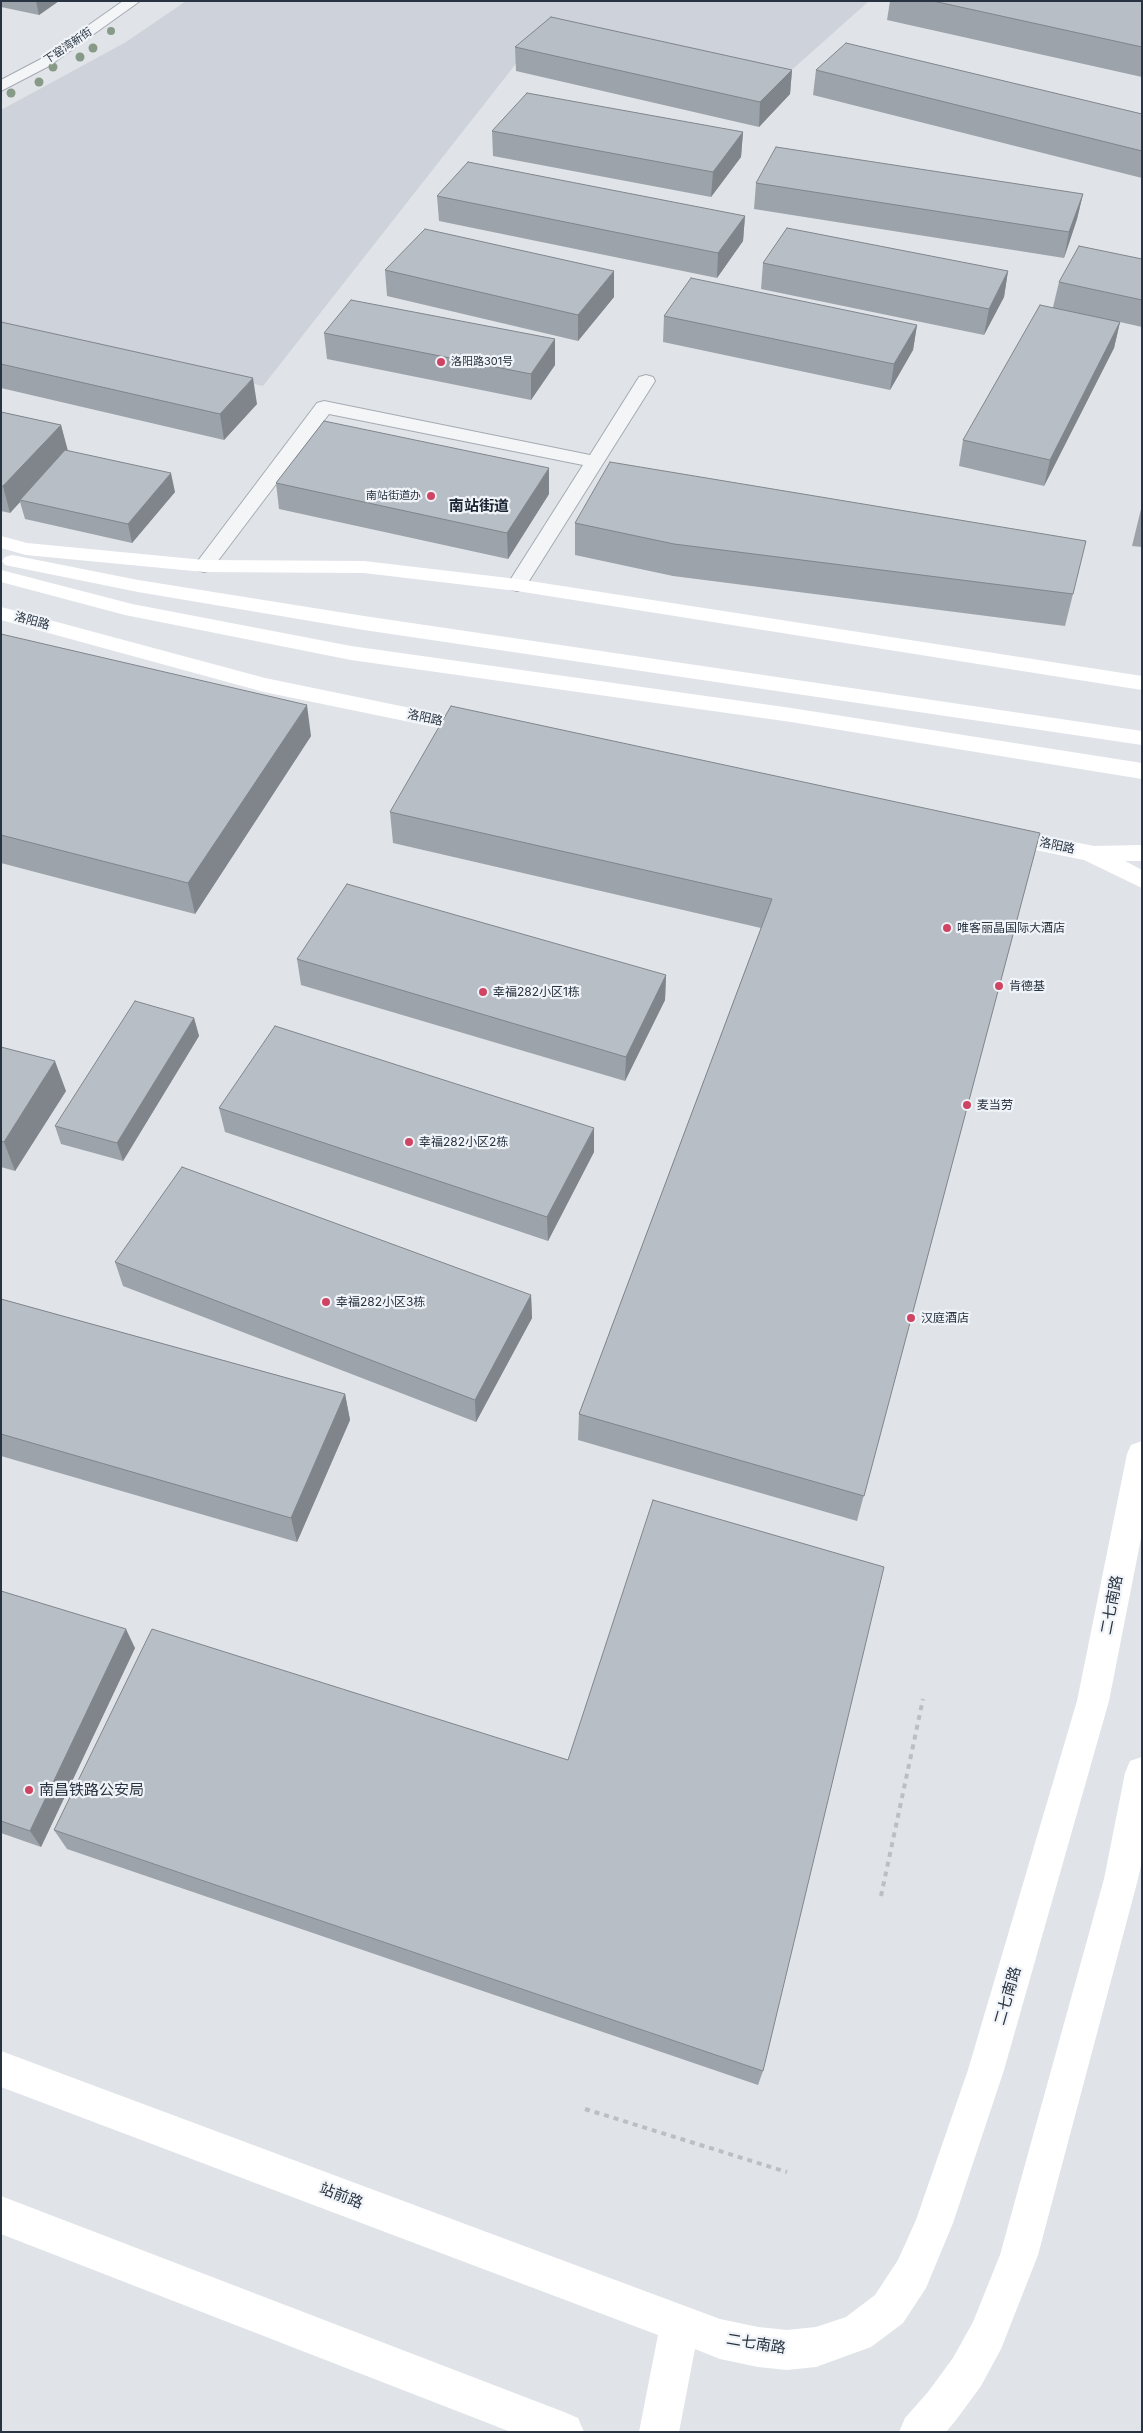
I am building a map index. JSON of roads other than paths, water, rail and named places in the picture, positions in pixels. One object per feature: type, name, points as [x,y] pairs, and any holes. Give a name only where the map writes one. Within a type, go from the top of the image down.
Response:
[{"type":"main road","points":[[1,542],[26,549],[204,566],[364,568],[517,586],[1142,683]]},
{"type":"main road","points":[[1,558],[138,586],[354,622],[1142,738]]},
{"type":"main road","points":[[1,576],[132,610],[351,653],[791,714],[1142,770]]},
{"type":"main road","name":"洛阳路","points":[[1,612],[264,685],[497,732]]},
{"type":"main road","name":"洛阳路","points":[[983,831],[1090,853],[1107,860],[1142,880]]},
{"type":"main road","points":[[1090,853],[1142,853]]},
{"type":"main road","name":"二七南路","points":[[680,2324],[720,2339],[758,2348],[787,2350],[816,2347],[857,2332],[875,2321],[889,2308],[912,2274],[934,2223],[986,2070],[1093,1701],[1142,1454]]},
{"type":"main road","points":[[919,2432],[968,2372],[987,2335],[1019,2255],[1121,1879],[1142,1773]]},
{"type":"main road","name":"站前路","points":[[1,2069],[680,2324]]},
{"type":"main road","points":[[1,2215],[564,2432]]},
{"type":"main road","points":[[659,2432],[680,2324]]},
{"type":"street","name":"下窑湾新街","points":[[1,86],[44,63],[133,1]]},
{"type":"street","points":[[517,586],[646,381]]},
{"type":"street","points":[[204,566],[324,407],[595,462]]},
{"type":"place","name":"洛阳路301号","points":[[441,362]]},
{"type":"place","name":"南站街道办","points":[[431,496]]},
{"type":"place","name":"唯客丽晶国际大酒店","points":[[947,928]]},
{"type":"place","name":"肯德基","points":[[999,986]]},
{"type":"place","name":"幸福282小区1栋","points":[[483,992]]},
{"type":"place","name":"麦当劳","points":[[967,1105]]},
{"type":"place","name":"幸福282小区2栋","points":[[409,1142]]},
{"type":"place","name":"幸福282小区3栋","points":[[326,1302]]},
{"type":"place","name":"汉庭酒店","points":[[911,1318]]},
{"type":"place","name":"南昌铁路公安局","points":[[29,1790]]},
{"type":"district","name":"南站街道","points":[[479,506]]}]
